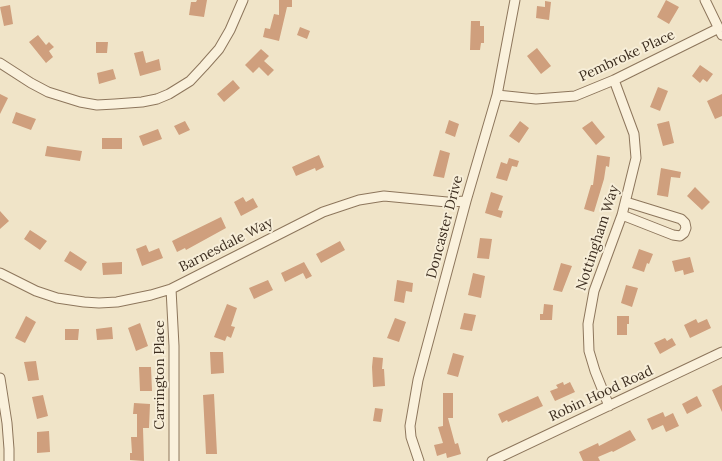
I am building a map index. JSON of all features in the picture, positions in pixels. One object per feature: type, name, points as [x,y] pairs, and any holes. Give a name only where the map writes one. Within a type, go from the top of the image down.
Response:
[{"type":"street","points":[[0,63],[31,84],[48,92],[80,102],[97,105],[142,102],[157,99],[169,94],[190,81],[204,66],[219,48],[230,30],[243,0]]},
{"type":"street","name":"Doncaster Drive","points":[[419,461],[411,437],[410,426],[418,380],[466,201],[497,95],[515,0]]},
{"type":"street","points":[[706,0],[720,32]]},
{"type":"street","name":"Pembroke Place","points":[[497,95],[536,99],[575,96],[720,32]]},
{"type":"street","name":"Nottingham Way","points":[[609,406],[589,351],[588,324],[594,291],[622,215],[636,158],[634,134],[614,80]]},
{"type":"street","name":"Barnesdale Way","points":[[0,273],[36,291],[57,298],[99,303],[117,302],[171,289],[323,212],[359,200],[384,196],[447,202],[466,201]]},
{"type":"street","points":[[622,215],[673,235],[680,236],[684,233],[686,228],[685,223],[681,219],[626,202]]},
{"type":"street","name":"Carrington Place","points":[[171,289],[174,346],[174,461]]},
{"type":"street","name":"Robin Hood Road","points":[[492,461],[722,352]]},
{"type":"street","points":[[0,378],[8,423],[8,461]]},
{"type":"building","points":[[197,0],[207,0],[204,17],[189,15],[191,2],[196,2]]},
{"type":"building","points":[[279,0],[292,0],[292,7],[287,7],[279,41],[263,37],[265,28],[270,29],[274,14],[279,15]]},
{"type":"building","points":[[666,0],[679,7],[669,24],[657,17]]},
{"type":"building","points":[[545,1],[551,2],[549,20],[536,18],[537,6],[545,7]]},
{"type":"building","points":[[10,5],[13,24],[4,26],[0,7]]},
{"type":"building","points":[[471,21],[480,21],[480,26],[484,26],[484,43],[481,43],[480,50],[470,50]]},
{"type":"building","points":[[300,27],[310,31],[307,39],[297,35]]},
{"type":"building","points":[[38,35],[46,45],[49,42],[54,47],[49,51],[53,57],[46,63],[29,42]]},
{"type":"building","points":[[96,42],[108,42],[107,53],[96,53]]},
{"type":"building","points":[[537,48],[551,66],[541,74],[527,56]]},
{"type":"building","points":[[261,49],[269,56],[264,61],[274,70],[268,76],[259,67],[253,73],[245,65]]},
{"type":"building","points":[[143,51],[146,63],[159,59],[161,70],[140,76],[134,53]]},
{"type":"building","points":[[700,65],[713,74],[707,82],[703,79],[700,83],[692,76]]},
{"type":"building","points":[[113,69],[116,79],[99,84],[97,73]]},
{"type":"building","points":[[233,80],[240,88],[224,102],[217,94]]},
{"type":"building","points":[[658,87],[668,91],[660,111],[650,107]]},
{"type":"building","points":[[0,94],[8,98],[0,114]]},
{"type":"building","points":[[722,94],[722,116],[715,119],[707,101]]},
{"type":"building","points":[[16,112],[36,119],[31,130],[12,123]]},
{"type":"building","points":[[449,120],[459,124],[455,137],[445,133]]},
{"type":"building","points":[[185,121],[190,130],[179,135],[174,126]]},
{"type":"building","points":[[520,121],[529,128],[519,143],[509,136]]},
{"type":"building","points":[[592,121],[605,137],[596,145],[582,128]]},
{"type":"building","points":[[669,121],[674,143],[663,146],[657,124]]},
{"type":"building","points":[[158,129],[162,139],[143,146],[139,136]]},
{"type":"building","points":[[102,138],[122,138],[122,149],[102,149]]},
{"type":"building","points":[[47,146],[82,151],[80,161],[45,156]]},
{"type":"building","points":[[440,150],[450,153],[444,178],[433,176]]},
{"type":"building","points":[[319,155],[324,167],[316,171],[315,168],[296,176],[292,167]]},
{"type":"building","points":[[597,155],[610,157],[609,167],[606,166],[604,179],[594,212],[584,209],[591,185],[593,185]]},
{"type":"building","points":[[509,158],[519,161],[517,167],[512,166],[507,181],[496,178],[501,162],[507,164]]},
{"type":"building","points":[[661,168],[681,172],[680,178],[671,177],[668,197],[657,195]]},
{"type":"building","points":[[695,187],[710,202],[702,210],[687,196]]},
{"type":"building","points":[[491,192],[503,196],[498,210],[503,211],[501,218],[485,213]]},
{"type":"building","points":[[243,197],[246,202],[253,198],[258,207],[241,216],[234,202]]},
{"type":"building","points":[[0,211],[9,221],[0,229]]},
{"type":"building","points":[[221,217],[226,228],[186,250],[185,248],[177,252],[172,241]]},
{"type":"building","points":[[30,230],[47,241],[40,250],[24,239]]},
{"type":"building","points":[[480,238],[492,239],[489,259],[477,258]]},
{"type":"building","points":[[340,241],[345,250],[321,263],[316,254]]},
{"type":"building","points":[[146,245],[149,252],[159,248],[163,258],[142,266],[136,249]]},
{"type":"building","points":[[639,249],[653,254],[649,264],[647,263],[644,272],[632,268]]},
{"type":"building","points":[[70,251],[87,262],[81,271],[64,261]]},
{"type":"building","points":[[690,257],[694,272],[684,275],[683,270],[675,272],[672,261]]},
{"type":"building","points":[[122,262],[122,274],[103,275],[102,263]]},
{"type":"building","points":[[304,262],[312,276],[306,279],[303,273],[285,282],[281,273]]},
{"type":"building","points":[[561,263],[572,266],[562,292],[553,290]]},
{"type":"building","points":[[473,273],[485,276],[481,298],[468,295]]},
{"type":"building","points":[[268,280],[273,290],[254,299],[249,288]]},
{"type":"building","points":[[397,280],[413,283],[412,292],[406,291],[404,303],[394,301]]},
{"type":"building","points":[[626,285],[638,288],[632,307],[621,303]]},
{"type":"building","points":[[227,304],[237,308],[231,326],[235,327],[231,338],[227,336],[225,341],[214,337]]},
{"type":"building","points":[[544,304],[553,305],[552,320],[540,320],[540,314],[543,314]]},
{"type":"building","points":[[464,313],[476,315],[472,331],[460,329]]},
{"type":"building","points":[[26,316],[36,322],[25,343],[15,338]]},
{"type":"building","points":[[617,316],[629,316],[627,335],[617,335]]},
{"type":"building","points":[[395,318],[406,322],[399,342],[387,338]]},
{"type":"building","points":[[696,319],[698,323],[707,319],[711,328],[690,338],[684,325]]},
{"type":"building","points":[[140,323],[148,346],[136,351],[128,328]]},
{"type":"building","points":[[112,327],[113,339],[97,340],[96,329]]},
{"type":"building","points":[[65,329],[79,329],[78,340],[65,340]]},
{"type":"building","points":[[665,338],[667,341],[672,338],[676,345],[660,354],[654,343]]},
{"type":"building","points":[[210,352],[223,352],[224,373],[211,374]]},
{"type":"building","points":[[453,353],[464,356],[458,377],[447,374]]},
{"type":"building","points":[[373,357],[383,358],[382,369],[384,369],[385,386],[373,387]]},
{"type":"building","points":[[36,361],[39,380],[28,381],[24,362]]},
{"type":"building","points":[[139,367],[151,367],[152,391],[140,391]]},
{"type":"building","points":[[563,382],[564,385],[570,382],[575,392],[555,401],[550,391],[558,388],[556,385]]},
{"type":"building","points":[[722,385],[722,412],[712,390]]},
{"type":"building","points":[[443,393],[453,393],[453,418],[448,418],[455,444],[458,443],[461,454],[447,458],[446,453],[437,456],[434,445],[443,443],[438,427],[443,426]]},
{"type":"building","points":[[214,394],[217,454],[206,454],[203,395]]},
{"type":"building","points":[[43,395],[48,416],[37,419],[32,397]]},
{"type":"building","points":[[538,396],[543,406],[508,422],[507,420],[502,423],[498,414]]},
{"type":"building","points":[[697,396],[702,406],[687,414],[682,404]]},
{"type":"building","points":[[134,403],[150,404],[149,428],[143,428],[144,461],[130,460],[130,453],[132,453],[131,437],[137,437],[137,414],[133,414]]},
{"type":"building","points":[[375,408],[383,409],[381,422],[373,421]]},
{"type":"building","points":[[663,412],[665,417],[673,413],[679,426],[666,432],[663,425],[652,430],[647,419]]},
{"type":"building","points":[[630,430],[636,440],[613,452],[612,451],[598,457],[600,461],[583,461],[579,452],[598,443],[599,446]]},
{"type":"building","points":[[49,431],[50,452],[37,453],[37,432]]}]
